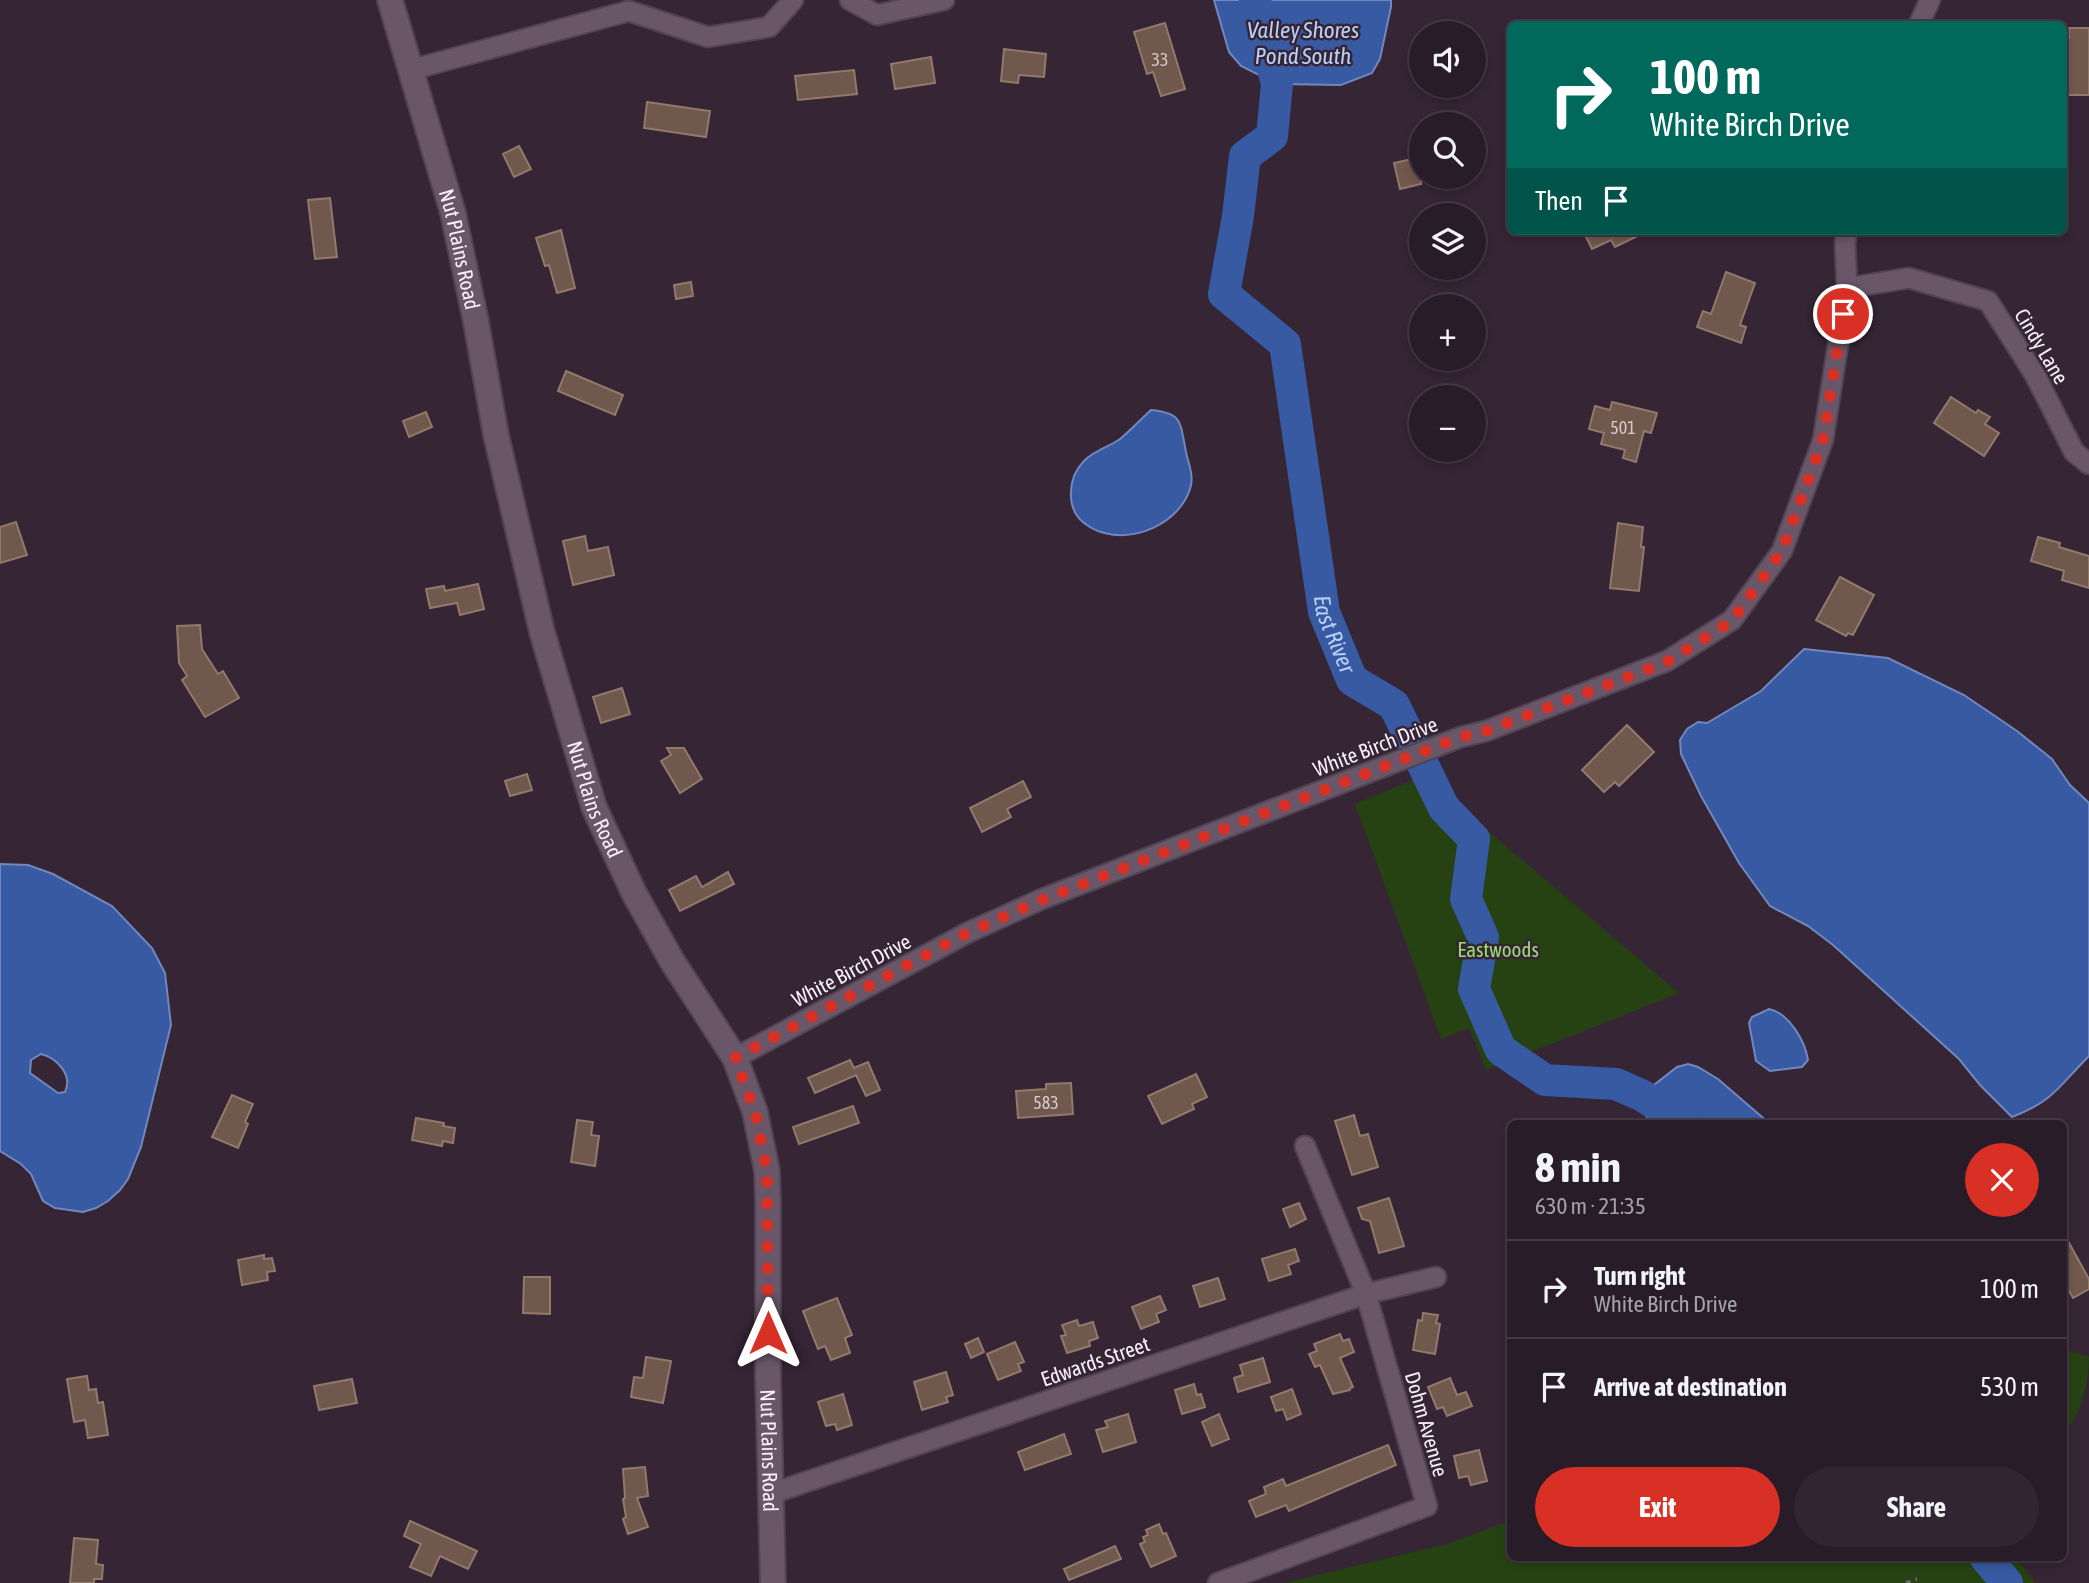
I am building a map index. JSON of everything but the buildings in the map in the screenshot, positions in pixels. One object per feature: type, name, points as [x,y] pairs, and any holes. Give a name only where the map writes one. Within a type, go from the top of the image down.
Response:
[{"type":"street","name":"Nut Plains Road","points":[[390,0],[453,213],[496,435],[542,632],[594,807],[634,893],[672,961],[735,1058],[755,1112],[767,1171],[773,1583]]},
{"type":"street","points":[[410,69],[629,10],[708,37],[769,27],[793,0]]},
{"type":"street","points":[[850,0],[877,15],[944,0]]},
{"type":"street","points":[[1920,21],[1930,0]]},
{"type":"street","name":"White Birch Drive","points":[[735,1058],[969,932],[1042,900],[1461,737],[1486,731],[1667,662],[1732,621],[1782,551],[1823,440],[1847,288],[1846,235]]},
{"type":"street","name":"Cindy Lane","points":[[1847,288],[1909,278],[1988,301],[2035,375],[2074,452],[2089,464]]},
{"type":"street","name":"Dohm Avenue","points":[[1218,1583],[1427,1506],[1366,1294],[1305,1146]]},
{"type":"street","name":"Edwards Street","points":[[770,1494],[1366,1294],[1436,1278]]},
{"type":"path","points":[[1906,1583],[1917,1579]]},
{"type":"green space","name":"Eastwoods","points":[[1423,776],[1679,993],[1486,1070],[1469,1028],[1441,1039],[1355,804]]},
{"type":"green space","points":[[2067,1350],[2089,1357],[2084,1392],[2071,1424],[2067,1424]]},
{"type":"green space","points":[[1507,1522],[1507,1561],[2019,1561],[2035,1583],[1284,1583],[1447,1544]]},
{"type":"water","name":"Valley Shores Pond South","points":[[1214,0],[1391,0],[1391,7],[1380,59],[1372,73],[1341,85],[1277,84],[1241,66],[1229,52]]},
{"type":"water","points":[[1151,410],[1168,413],[1180,424],[1191,473],[1190,489],[1173,515],[1145,531],[1113,535],[1098,531],[1084,523],[1074,509],[1071,492],[1075,475],[1088,458],[1120,439]]},
{"type":"water","points":[[1804,649],[1888,658],[1964,695],[2052,759],[2070,785],[2089,803],[2089,1056],[2047,1099],[2026,1111],[2012,1117],[1959,1059],[1833,945],[1808,926],[1770,906],[1739,863],[1701,796],[1681,754],[1680,740],[1687,729],[1698,722],[1707,723],[1761,691]]},
{"type":"water","points":[[0,864],[28,865],[53,874],[112,906],[152,948],[165,973],[171,1025],[141,1147],[128,1179],[108,1201],[83,1212],[55,1208],[43,1201],[31,1174],[0,1151]],"holes":[[[41,1054],[62,1068],[67,1079],[65,1092],[58,1093],[30,1073],[31,1060]]]},
{"type":"water","points":[[1769,1009],[1783,1016],[1800,1037],[1808,1060],[1802,1067],[1770,1071],[1756,1061],[1749,1023],[1752,1017]]},
{"type":"water","points":[[1688,1064],[1698,1067],[1718,1079],[1766,1120],[1649,1120],[1640,1107],[1641,1095],[1677,1067]]},
{"type":"waterway","name":"East River","points":[[1255,0],[1277,84],[1272,136],[1245,156],[1238,216],[1224,294],[1285,344],[1324,612],[1352,680],[1394,705],[1444,808],[1474,839],[1466,899],[1483,937],[1474,989],[1501,1050],[1545,1080],[1616,1084],[1641,1095],[1682,1120]]},
{"type":"waterway","name":"East River","points":[[1989,1561],[2007,1583]]},
{"type":"route","points":[[768,1333],[767,1171],[755,1112],[735,1058],[969,932],[1042,900],[1461,737],[1486,731],[1667,662],[1732,621],[1782,551],[1823,440],[1843,314]]}]
